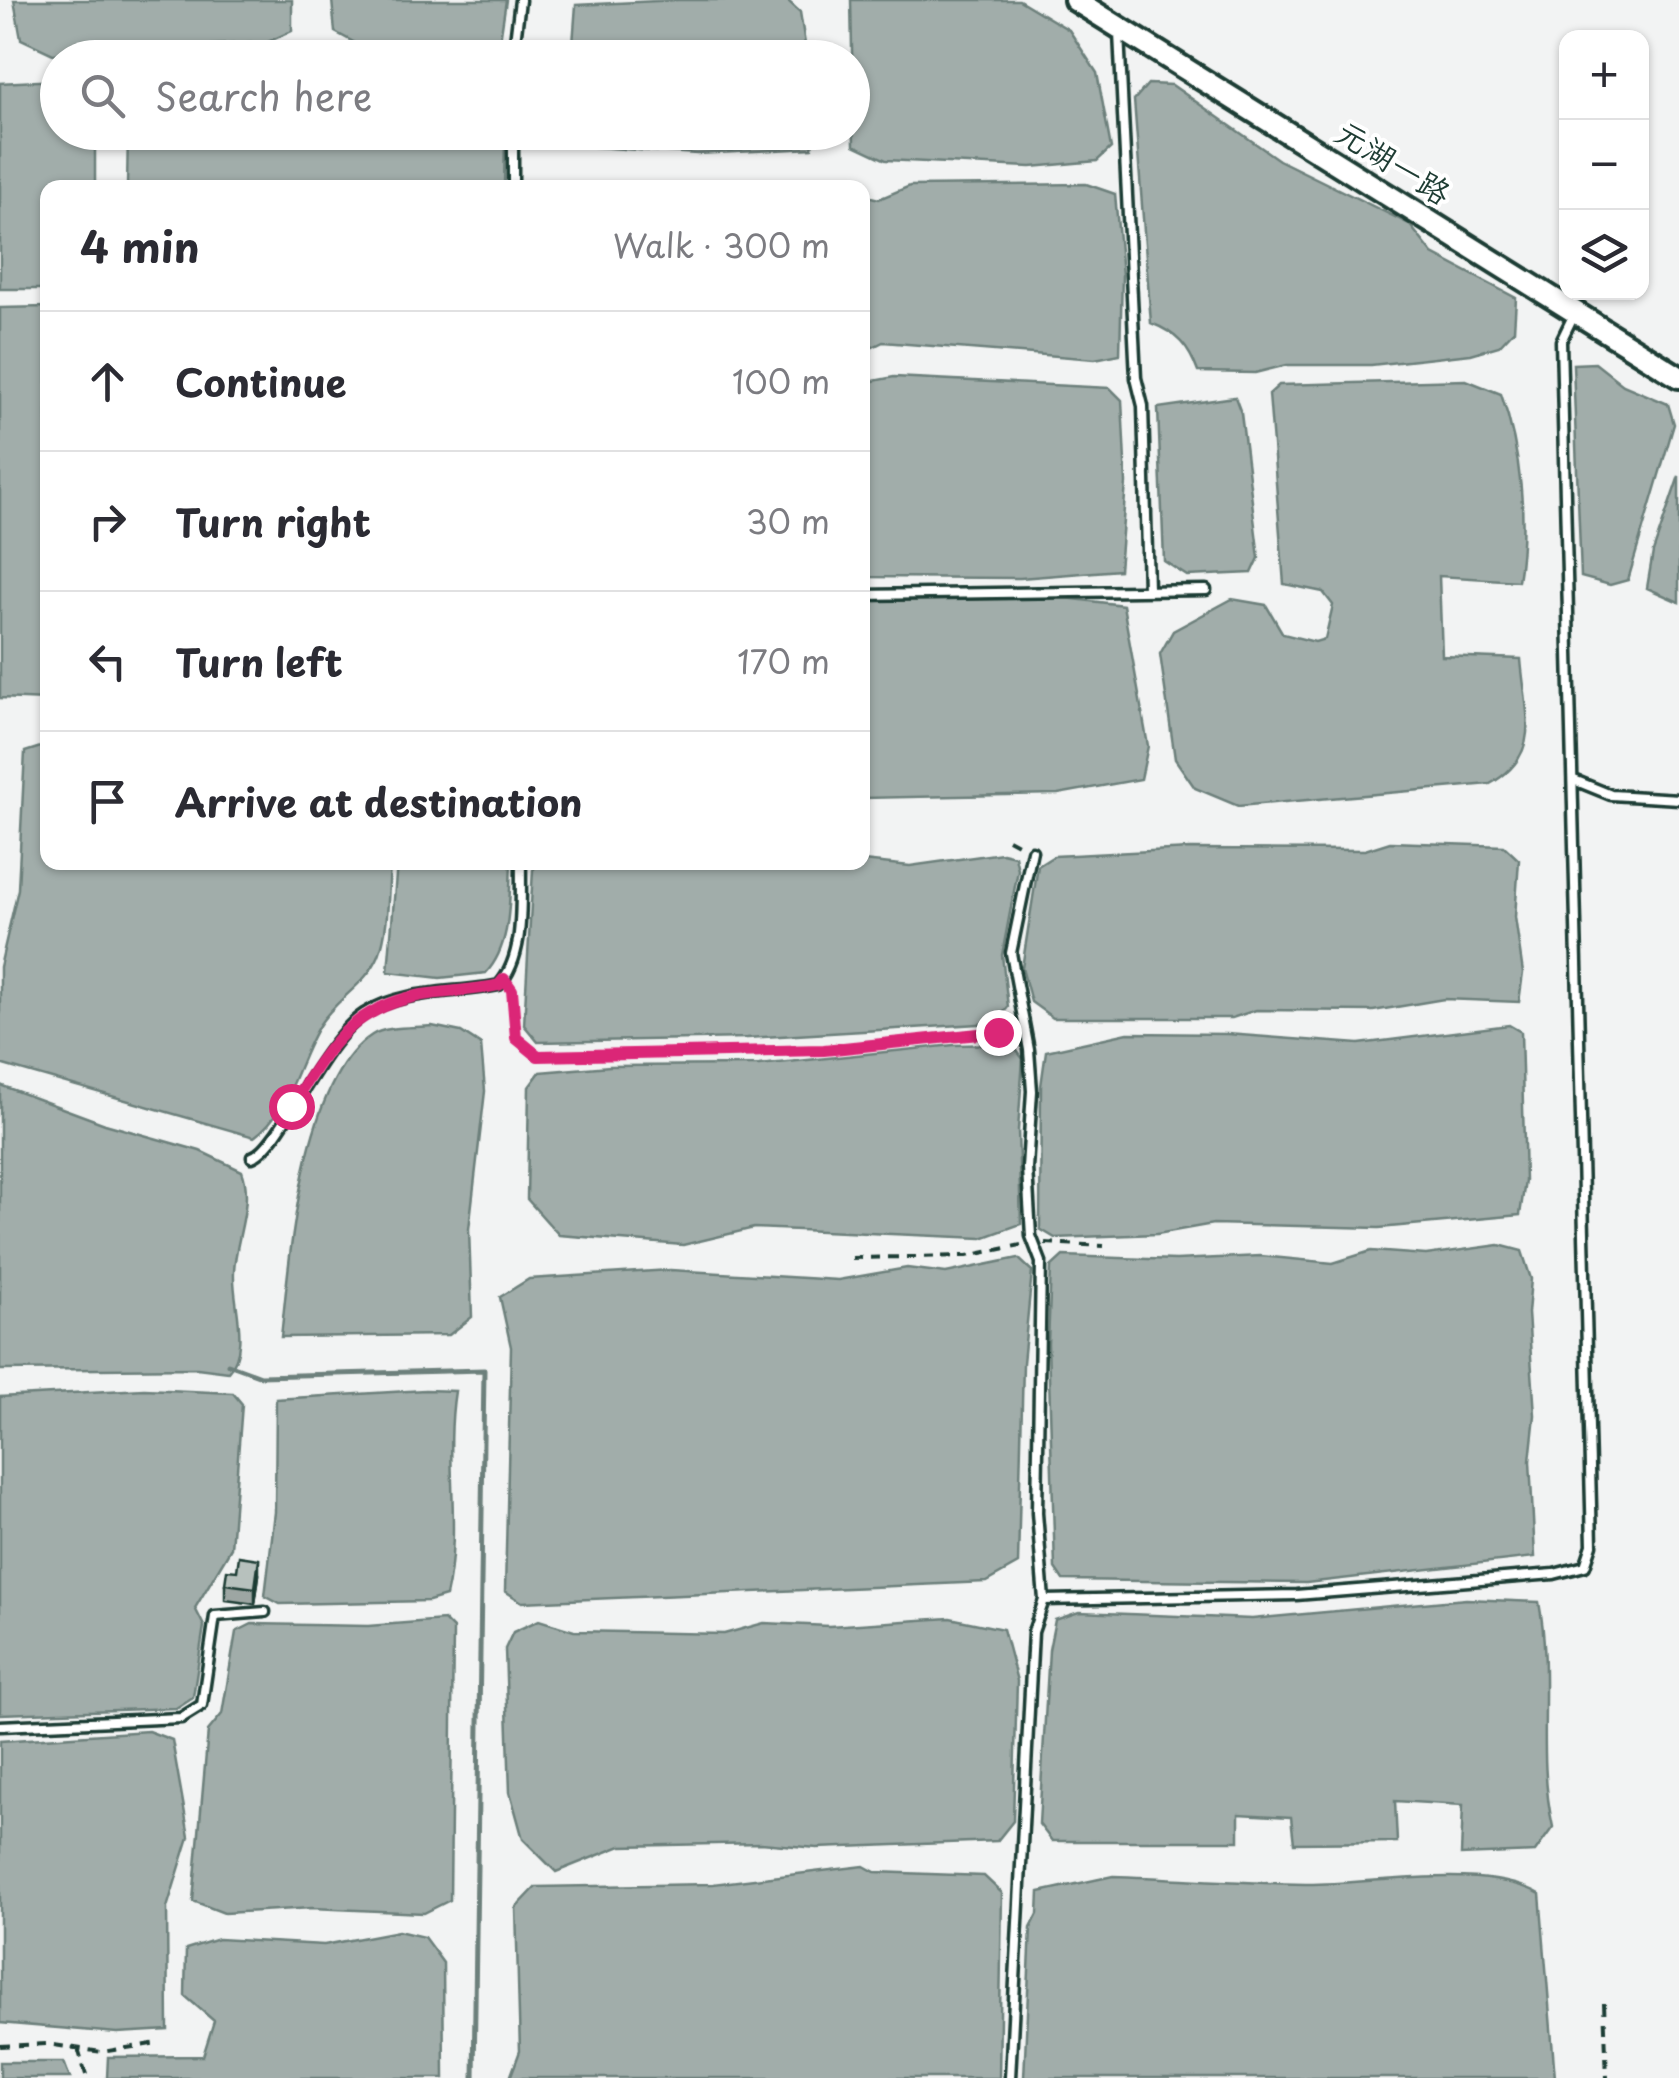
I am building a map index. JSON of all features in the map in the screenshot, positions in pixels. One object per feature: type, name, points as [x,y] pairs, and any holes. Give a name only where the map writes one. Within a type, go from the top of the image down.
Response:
[{"type":"main road","name":"元湖一路","points":[[1075,0],[1679,378]]},
{"type":"lane","points":[[515,40],[520,0]]},
{"type":"lane","points":[[1120,28],[1136,378],[1142,406],[1148,590]]},
{"type":"lane","points":[[512,150],[513,180]]},
{"type":"lane","points":[[1044,1600],[1296,1595],[1554,1574],[1586,1566],[1592,1526],[1561,341],[1574,312]]},
{"type":"lane","points":[[870,595],[1206,590]]},
{"type":"lane","points":[[1574,780],[1610,795],[1679,799]]},
{"type":"lane","points":[[1010,2078],[1033,1632],[1044,1600],[1036,1513],[1041,1262],[1033,1242],[1026,1168],[1032,1092],[1011,952],[1032,851]]},
{"type":"lane","points":[[252,1157],[274,1141],[338,1035],[365,1013],[422,995],[499,985],[516,956],[521,870]]},
{"type":"lane","points":[[0,1726],[181,1718],[202,1705],[215,1616],[265,1612]]},
{"type":"path","points":[[504,979],[512,990],[516,1038],[538,1056],[824,1050],[971,1032],[1024,1033]]},
{"type":"path","points":[[852,1258],[967,1256],[1033,1242],[1104,1246]]},
{"type":"path","points":[[1604,2003],[1607,2078]]},
{"type":"path","points":[[0,2046],[47,2044],[102,2052],[158,2043]]},
{"type":"path","points":[[78,2048],[87,2078]]},
{"type":"shaded area","points":[[14,0],[292,0],[292,31],[272,40],[40,40],[40,48],[21,39]]},
{"type":"shaded area","points":[[332,0],[506,0],[500,40],[350,40],[335,32]]},
{"type":"shaded area","points":[[787,0],[800,12],[804,40],[573,40],[576,5]]},
{"type":"shaded area","points":[[851,0],[1019,0],[1069,30],[1097,73],[1111,148],[1097,161],[1031,167],[886,160],[865,150],[870,150],[870,40],[852,40]]},
{"type":"shaded area","points":[[40,81],[40,150],[95,150],[95,180],[40,180],[40,289],[0,289],[0,83]]},
{"type":"shaded area","points":[[1148,84],[1172,85],[1279,160],[1409,224],[1433,254],[1516,298],[1514,330],[1499,346],[1471,354],[1371,365],[1287,365],[1255,373],[1198,372],[1181,342],[1151,323],[1134,100]]},
{"type":"shaded area","points":[[128,150],[505,150],[504,180],[127,180]]},
{"type":"shaded area","points":[[640,150],[774,150],[697,154]]},
{"type":"shaded area","points":[[1086,184],[1115,194],[1122,275],[1120,354],[1095,359],[883,342],[870,348],[870,197],[879,199],[910,186]]},
{"type":"shaded area","points":[[40,307],[40,700],[0,698],[0,308]]},
{"type":"shaded area","points":[[1595,363],[1623,385],[1668,404],[1674,424],[1628,580],[1610,585],[1581,577],[1573,364]]},
{"type":"shaded area","points":[[894,377],[1110,388],[1122,400],[1126,483],[1119,570],[1020,578],[870,577],[870,382]]},
{"type":"shaded area","points":[[1466,380],[1501,394],[1508,416],[1521,486],[1521,558],[1518,581],[1439,576],[1442,656],[1521,659],[1527,730],[1518,759],[1490,784],[1238,806],[1195,788],[1175,759],[1160,654],[1173,631],[1232,599],[1266,605],[1283,634],[1315,642],[1325,639],[1333,605],[1323,592],[1284,584],[1269,394],[1279,385]]},
{"type":"shaded area","points":[[1235,397],[1241,413],[1259,558],[1252,573],[1187,576],[1164,561],[1158,408]]},
{"type":"shaded area","points":[[1679,476],[1679,602],[1647,588],[1653,552]]},
{"type":"shaded area","points":[[1065,598],[1123,605],[1148,746],[1141,779],[1058,794],[870,798],[870,601]]},
{"type":"shaded area","points":[[40,747],[40,870],[390,870],[386,921],[374,965],[320,1024],[285,1100],[254,1137],[0,1064],[0,967],[18,889],[25,752]]},
{"type":"shaded area","points":[[1390,842],[1504,846],[1519,860],[1515,917],[1523,973],[1519,1002],[1444,999],[1373,1011],[1256,1010],[1232,1018],[1053,1018],[1031,1002],[1022,968],[1038,866],[1054,856],[1190,849],[1365,850]]},
{"type":"shaded area","points":[[1002,853],[1015,856],[1018,870],[1002,955],[1008,1007],[995,1023],[747,1038],[538,1042],[524,1025],[533,870],[870,870],[870,862],[910,866]]},
{"type":"shaded area","points":[[396,870],[511,870],[505,935],[486,973],[440,978],[388,972]]},
{"type":"shaded area","points":[[1509,1025],[1521,1032],[1525,1181],[1520,1215],[1379,1228],[1213,1224],[1157,1234],[1055,1238],[1040,1229],[1041,1086],[1046,1051],[1128,1033],[1227,1034],[1359,1044]]},
{"type":"shaded area","points":[[432,1026],[461,1032],[481,1045],[485,1091],[469,1229],[472,1317],[449,1335],[281,1337],[303,1174],[329,1091],[348,1058],[372,1035]]},
{"type":"shaded area","points":[[1012,1044],[1023,1059],[1018,1130],[1021,1224],[982,1238],[754,1228],[683,1245],[559,1235],[527,1199],[529,1087],[540,1072],[610,1066],[759,1065],[954,1045]]},
{"type":"shaded area","points":[[0,1085],[105,1124],[200,1151],[242,1171],[246,1196],[234,1272],[239,1337],[235,1362],[228,1372],[197,1368],[0,1370]]},
{"type":"shaded area","points":[[1499,1245],[1522,1251],[1531,1279],[1528,1313],[1535,1415],[1530,1461],[1535,1557],[1306,1583],[1063,1580],[1055,1568],[1048,1344],[1051,1267],[1063,1256],[1176,1260],[1261,1256],[1333,1263],[1371,1251],[1426,1255]]},
{"type":"shaded area","points":[[1018,1258],[1032,1271],[1023,1363],[1018,1564],[986,1582],[522,1602],[505,1591],[511,1347],[500,1297],[529,1279],[670,1270],[838,1280],[907,1268],[946,1273]]},
{"type":"shaded area","points":[[144,1389],[233,1393],[242,1404],[231,1548],[195,1608],[204,1626],[193,1697],[176,1708],[0,1714],[0,1397]]},
{"type":"shaded area","points":[[455,1391],[451,1443],[453,1545],[446,1596],[429,1601],[280,1604],[265,1596],[275,1512],[276,1399]]},
{"type":"shaded area","points":[[1466,1599],[1539,1602],[1545,1658],[1546,1771],[1553,1827],[1535,1852],[1461,1855],[1463,1805],[1395,1801],[1397,1842],[1294,1843],[1291,1817],[1239,1814],[1239,1841],[1052,1841],[1039,1824],[1049,1650],[1055,1620],[1079,1612],[1252,1619]]},
{"type":"shaded area","points":[[950,1618],[1003,1629],[1017,1681],[1013,1821],[997,1841],[817,1848],[761,1843],[621,1846],[556,1872],[523,1839],[510,1792],[505,1649],[513,1632],[539,1620],[574,1631],[724,1634],[764,1623],[829,1626]]},
{"type":"shaded area","points":[[444,1620],[453,1629],[450,1900],[424,1913],[312,1908],[224,1913],[193,1901],[208,1731],[222,1714],[236,1632],[252,1624],[368,1626]]},
{"type":"shaded area","points":[[148,1731],[172,1740],[189,1837],[167,1908],[168,2030],[117,2033],[0,2023],[0,1741]]},
{"type":"shaded area","points":[[864,1866],[875,1872],[984,1876],[1002,1893],[999,2078],[510,2078],[520,2051],[516,1908],[536,1887],[713,1884]]},
{"type":"shaded area","points":[[1113,1876],[1305,1884],[1458,1877],[1516,1884],[1540,1894],[1555,2078],[1024,2078],[1031,1928],[1038,1914],[1039,1892]]},
{"type":"shaded area","points":[[398,1931],[424,1937],[443,1963],[444,2078],[107,2078],[108,2057],[203,2056],[214,2021],[185,1996],[186,1949],[218,1939],[324,1945]]},
{"type":"shaded area","points":[[0,2062],[64,2062],[70,2078],[0,2078]]},
{"type":"building","points":[[239,1556],[259,1559],[255,1588],[225,1584],[227,1570],[237,1571]]},
{"type":"waterway","points":[[228,1364],[261,1376],[484,1370],[474,2078]]},
{"type":"route","points":[[291,1106],[338,1035],[365,1013],[390,1002],[479,990],[499,985],[504,979],[512,990],[516,1038],[538,1056],[824,1050],[998,1032]]}]
